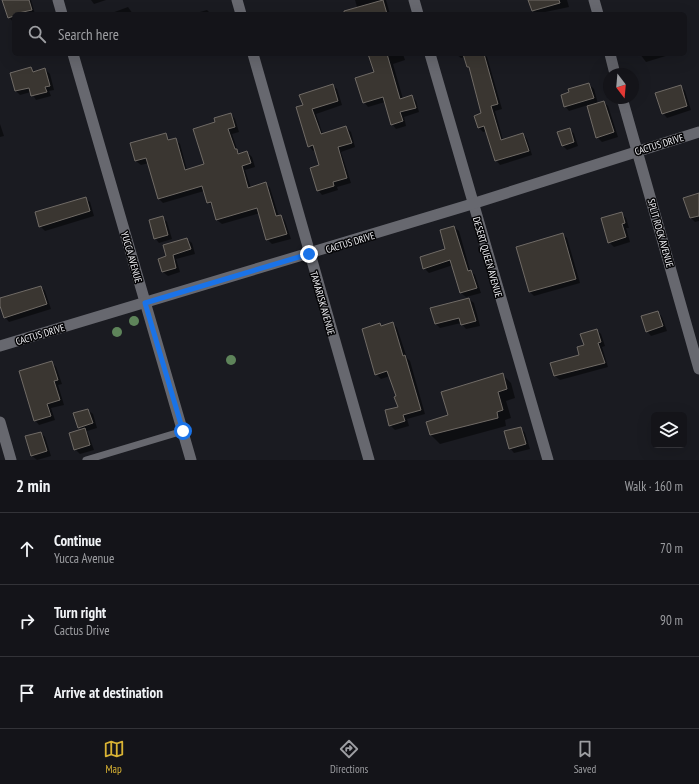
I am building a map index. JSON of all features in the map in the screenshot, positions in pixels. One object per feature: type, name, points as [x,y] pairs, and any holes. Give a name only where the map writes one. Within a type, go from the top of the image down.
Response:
[{"type":"street","points":[[58,0],[61,12]]},
{"type":"street","points":[[237,0],[240,12]]},
{"type":"street","points":[[414,0],[417,12]]},
{"type":"street","points":[[594,0],[597,12]]},
{"type":"street","name":"YUCCA AVENUE","points":[[74,56],[191,460]]},
{"type":"street","name":"TAMARISK AVENUE","points":[[253,56],[369,460]]},
{"type":"street","name":"DESERT QUEEN AVENUE","points":[[431,56],[472,204],[548,460]]},
{"type":"street","points":[[610,56],[614,68]]},
{"type":"street","name":"SPLIT ROCK AVENUE","points":[[624,104],[699,369]]},
{"type":"street","name":"CACTUS DRIVE","points":[[0,346],[309,254],[472,204],[637,150],[699,132]]},
{"type":"street","points":[[0,422],[11,460]]},
{"type":"lane","points":[[86,460],[183,431]]},
{"type":"building","points":[[2,0],[29,0],[32,10],[12,12],[12,17],[8,18]]},
{"type":"building","points":[[383,0],[386,12],[344,12]]},
{"type":"building","points":[[528,0],[559,0],[560,3],[532,11]]},
{"type":"building","points":[[369,56],[388,56],[400,99],[412,95],[416,108],[400,112],[403,121],[391,125],[383,97],[363,103],[355,78],[374,72]]},
{"type":"building","points":[[464,56],[485,56],[498,104],[491,106],[501,140],[523,133],[529,151],[495,161],[484,126],[478,128],[474,116],[481,113],[469,67],[467,67]]},
{"type":"building","points":[[31,67],[33,72],[45,68],[50,86],[45,87],[47,92],[31,96],[29,88],[15,91],[10,73]]},
{"type":"building","points":[[589,83],[594,98],[564,107],[561,95],[569,92],[568,89]]},
{"type":"building","points":[[333,84],[338,101],[312,109],[321,134],[346,126],[352,143],[338,147],[347,178],[333,182],[334,186],[317,191],[310,168],[319,165],[313,145],[308,147],[296,107],[303,105],[299,95]]},
{"type":"building","points":[[681,85],[687,106],[662,114],[655,93]]},
{"type":"building","points":[[603,101],[614,132],[596,138],[587,106]]},
{"type":"building","points":[[231,113],[235,127],[228,129],[235,149],[237,149],[238,154],[247,151],[251,163],[242,166],[248,188],[266,182],[276,216],[281,215],[287,234],[266,240],[257,208],[216,220],[211,202],[207,203],[202,186],[158,199],[146,158],[135,161],[130,143],[166,133],[168,140],[176,138],[185,170],[204,164],[193,129],[215,122],[214,118]]},
{"type":"building","points":[[570,128],[574,142],[562,146],[557,132]]},
{"type":"building","points":[[699,193],[699,216],[690,218],[683,198]]},
{"type":"building","points":[[86,197],[90,211],[39,227],[35,212]]},
{"type":"building","points":[[622,212],[625,223],[622,224],[626,237],[608,243],[601,218]]},
{"type":"building","points":[[163,216],[168,235],[154,239],[149,220]]},
{"type":"building","points":[[454,226],[468,271],[471,270],[477,288],[460,293],[450,260],[423,269],[420,257],[445,249],[440,230]]},
{"type":"building","points":[[563,233],[576,279],[529,292],[516,247]]},
{"type":"building","points":[[187,238],[191,249],[173,255],[176,268],[162,272],[158,259],[166,256],[163,245]]},
{"type":"building","points":[[41,286],[47,304],[4,318],[0,306],[0,298]]},
{"type":"building","points":[[469,298],[476,321],[461,325],[459,318],[435,324],[430,308]]},
{"type":"building","points":[[658,311],[663,326],[646,332],[641,316]]},
{"type":"building","points":[[393,322],[403,356],[405,355],[421,410],[403,415],[405,421],[389,426],[385,410],[398,407],[394,397],[396,396],[387,371],[375,375],[362,329],[380,323],[381,326]]},
{"type":"building","points":[[597,329],[601,342],[598,343],[605,363],[554,376],[550,363],[579,355],[577,347],[584,345],[580,334]]},
{"type":"building","points":[[52,361],[58,380],[54,381],[60,400],[47,404],[51,416],[34,421],[19,371]]},
{"type":"building","points":[[503,373],[507,389],[498,392],[503,410],[497,412],[498,418],[430,435],[426,422],[448,415],[441,392]]},
{"type":"building","points":[[88,409],[93,423],[78,428],[73,413]]},
{"type":"building","points":[[521,427],[526,444],[509,449],[504,431]]},
{"type":"building","points":[[85,428],[90,445],[74,450],[69,433]]},
{"type":"building","points":[[41,432],[47,451],[31,456],[25,436]]},
{"type":"route","points":[[183,431],[145,303],[309,254]]}]
